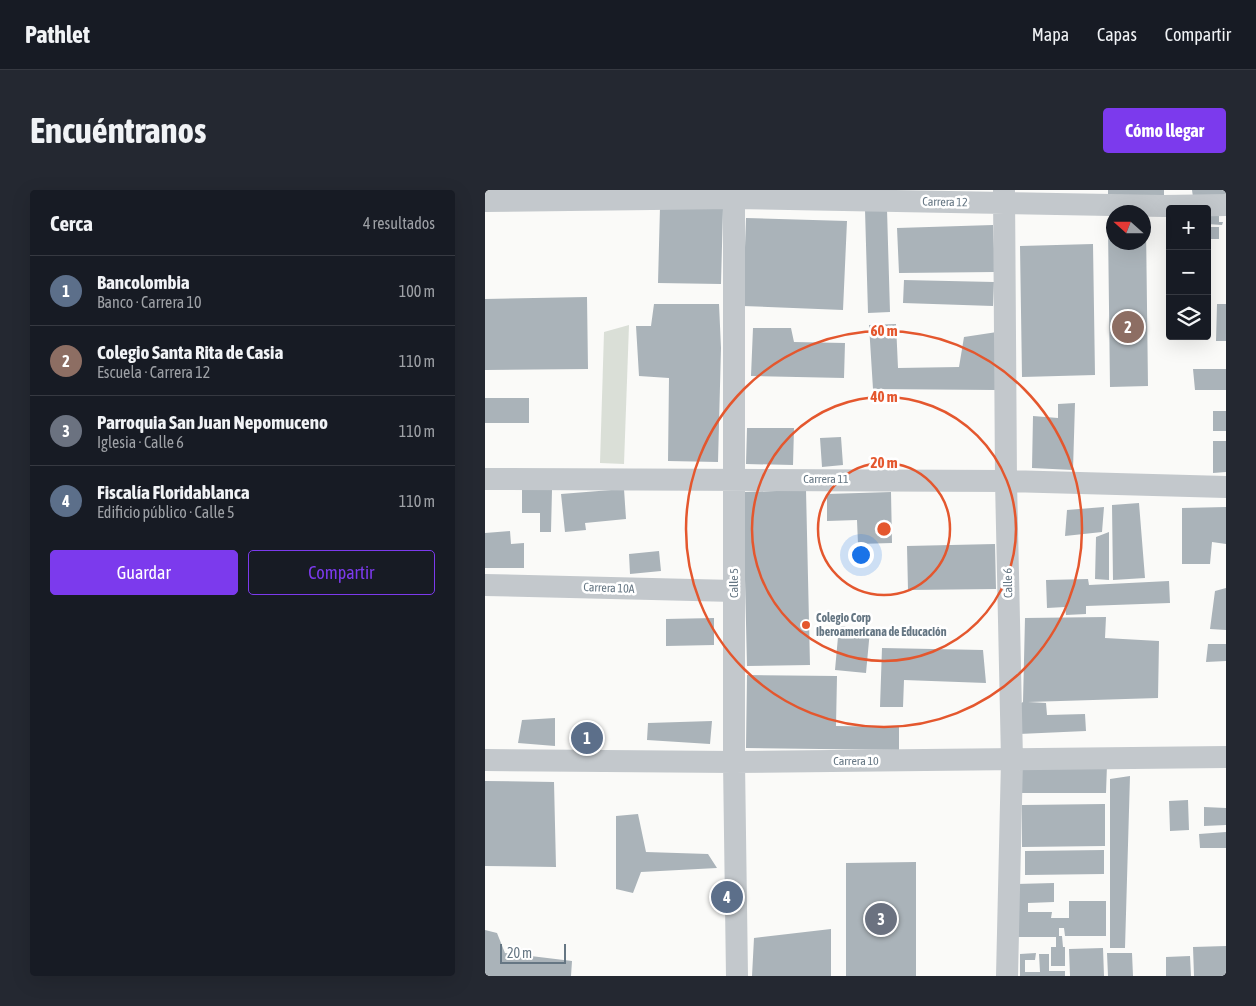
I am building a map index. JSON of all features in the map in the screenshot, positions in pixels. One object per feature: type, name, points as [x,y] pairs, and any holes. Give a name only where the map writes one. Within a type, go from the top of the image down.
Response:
[{"type":"street","name":"Carrera 12","points":[[485,201],[734,194],[1004,196],[1226,205]]},
{"type":"street","name":"Calle 5","points":[[734,194],[734,762],[737,976]]},
{"type":"street","name":"Calle 6","points":[[1004,196],[1006,480],[1012,760],[1007,976]]},
{"type":"street","name":"Carrera 11","points":[[485,478],[1006,480],[1226,487]]},
{"type":"street","name":"Carrera 10A","points":[[485,585],[734,592]]},
{"type":"street","name":"Carrera 10","points":[[485,760],[734,762],[1226,757]]},
{"type":"shaded area","points":[[629,325],[624,464],[600,463],[604,332]]},
{"type":"building","points":[[1108,190],[1164,190],[1164,201],[1108,199]]},
{"type":"building","points":[[1192,190],[1226,190],[1226,197],[1193,197]]},
{"type":"building","points":[[660,207],[723,208],[721,284],[658,283]]},
{"type":"building","points":[[887,209],[890,312],[868,313],[865,210]]},
{"type":"building","points":[[1211,213],[1219,214],[1219,222],[1223,222],[1222,225],[1211,224]]},
{"type":"building","points":[[746,218],[847,221],[843,310],[743,306]]},
{"type":"building","points":[[993,225],[995,272],[899,273],[897,228]]},
{"type":"building","points":[[1211,227],[1219,227],[1219,239],[1211,239]]},
{"type":"building","points":[[1093,244],[1095,375],[1022,377],[1020,246]]},
{"type":"building","points":[[1108,250],[1146,250],[1148,386],[1110,387]]},
{"type":"building","points":[[904,280],[994,282],[993,306],[903,303]]},
{"type":"building","points":[[587,297],[588,369],[485,370],[485,299]]},
{"type":"building","points":[[654,304],[719,304],[721,348],[718,462],[668,461],[669,378],[639,376],[636,326],[651,326]]},
{"type":"building","points":[[1217,304],[1226,304],[1226,341],[1216,341]]},
{"type":"building","points":[[896,324],[898,368],[959,367],[964,337],[997,332],[995,390],[873,389],[869,325]]},
{"type":"building","points":[[753,328],[791,328],[794,342],[845,343],[844,378],[751,376]]},
{"type":"building","points":[[1193,369],[1226,369],[1226,390],[1195,390]]},
{"type":"building","points":[[485,398],[529,398],[529,423],[485,423]]},
{"type":"building","points":[[1075,403],[1073,470],[1032,468],[1033,416],[1058,418],[1058,404]]},
{"type":"building","points":[[1213,411],[1226,411],[1226,431],[1213,431]]},
{"type":"building","points":[[747,428],[794,428],[793,465],[746,464]]},
{"type":"building","points":[[841,437],[843,465],[822,467],[820,438]]},
{"type":"building","points":[[1213,441],[1226,441],[1226,472],[1213,473]]},
{"type":"building","points":[[624,489],[626,519],[585,523],[586,530],[565,532],[561,494]]},
{"type":"building","points":[[522,490],[552,490],[551,532],[540,532],[540,513],[522,513]]},
{"type":"building","points":[[806,490],[810,665],[747,666],[743,492]]},
{"type":"building","points":[[891,492],[892,543],[858,544],[857,520],[827,521],[827,494]]},
{"type":"building","points":[[1139,503],[1145,578],[1113,580],[1112,505]]},
{"type":"building","points":[[1104,507],[1102,532],[1065,536],[1067,510]]},
{"type":"building","points":[[1226,507],[1226,544],[1212,542],[1210,564],[1182,564],[1182,508]]},
{"type":"building","points":[[510,531],[511,544],[524,543],[524,568],[485,568],[485,533]]},
{"type":"building","points":[[1109,532],[1109,580],[1095,579],[1096,537]]},
{"type":"building","points":[[995,544],[996,589],[908,590],[907,546]]},
{"type":"building","points":[[659,551],[661,571],[630,574],[629,554]]},
{"type":"building","points":[[1088,579],[1089,585],[1169,581],[1170,603],[1086,606],[1086,614],[1066,615],[1065,607],[1047,608],[1046,580]]},
{"type":"building","points":[[1226,588],[1226,630],[1210,629],[1215,591]]},
{"type":"building","points":[[1106,617],[1105,638],[1159,641],[1158,698],[1028,702],[1046,703],[1047,715],[1085,714],[1086,731],[1019,734],[1018,705],[1023,702],[1025,618]]},
{"type":"building","points":[[714,618],[714,645],[666,646],[666,619]]},
{"type":"building","points":[[839,626],[870,630],[866,673],[835,670]]},
{"type":"building","points":[[1208,644],[1226,644],[1226,661],[1206,662]]},
{"type":"building","points":[[882,648],[983,650],[986,683],[904,680],[903,707],[880,707]]},
{"type":"building","points":[[747,675],[837,676],[836,726],[899,727],[899,750],[746,748]]},
{"type":"building","points":[[555,718],[555,746],[518,743],[522,720]]},
{"type":"building","points":[[712,721],[710,744],[647,740],[648,723]]},
{"type":"building","points":[[1020,764],[1107,765],[1106,793],[1019,793]]},
{"type":"building","points":[[1130,776],[1125,948],[1110,948],[1110,779]]},
{"type":"building","points":[[485,781],[554,782],[556,867],[485,866]]},
{"type":"building","points":[[1188,800],[1189,830],[1170,831],[1169,801]]},
{"type":"building","points":[[1105,804],[1105,846],[1022,847],[1022,805]]},
{"type":"building","points":[[1204,807],[1226,808],[1226,825],[1204,826]]},
{"type":"building","points":[[638,814],[646,852],[708,854],[717,868],[641,872],[633,893],[616,889],[616,816]]},
{"type":"building","points":[[1226,832],[1226,848],[1200,848],[1199,834]]},
{"type":"building","points":[[1104,850],[1104,874],[1025,875],[1025,851]]},
{"type":"building","points":[[916,862],[916,976],[846,976],[846,863]]},
{"type":"building","points":[[1054,883],[1054,902],[1028,903],[1028,912],[1052,912],[1051,918],[1069,918],[1069,901],[1106,901],[1106,936],[1065,936],[1064,928],[1059,928],[1059,936],[1062,936],[1063,947],[1065,947],[1065,966],[1051,966],[1051,947],[1056,947],[1056,937],[1013,937],[1012,884]]},
{"type":"building","points":[[831,929],[831,976],[752,976],[754,938]]},
{"type":"building","points":[[485,930],[497,933],[505,953],[572,961],[571,976],[485,976]]},
{"type":"building","points":[[1226,946],[1226,976],[1194,976],[1193,947]]},
{"type":"building","points":[[1103,948],[1104,976],[1070,976],[1069,949]]},
{"type":"building","points":[[1036,953],[1035,960],[1025,960],[1025,972],[1040,972],[1039,954],[1049,954],[1049,971],[1065,971],[1065,976],[1020,976],[1020,954]]},
{"type":"building","points":[[1107,953],[1132,953],[1133,976],[1108,976]]},
{"type":"building","points":[[1190,956],[1191,976],[1166,976],[1166,957]]},
{"type":"place","name":"Colegio Santa Rita de Casia","points":[[1128,327]]},
{"type":"place","name":"Colegio Corp Iberoamericana de Educación","points":[[806,625]]},
{"type":"place","name":"Bancolombia","points":[[587,738]]},
{"type":"place","name":"Fiscalía Floridablanca","points":[[727,897]]},
{"type":"place","name":"Parroquia San Juan Nepomuceno","points":[[881,919]]}]
